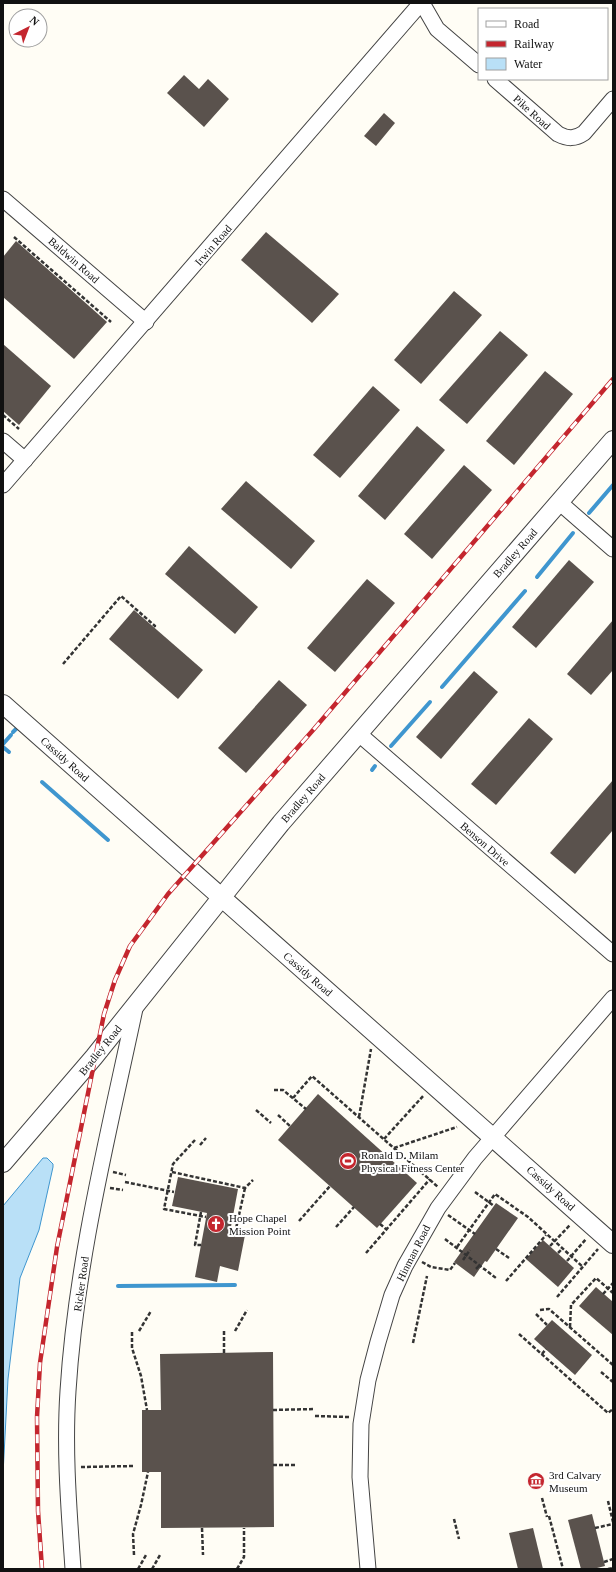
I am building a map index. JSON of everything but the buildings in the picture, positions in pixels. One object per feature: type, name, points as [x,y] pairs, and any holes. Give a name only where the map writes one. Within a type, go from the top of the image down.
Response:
[{"type":"street","points":[[422,3],[437,29],[478,64]]},
{"type":"street","name":"Irwin Road","points":[[3,485],[422,3]]},
{"type":"street","name":"Pike Road","points":[[496,80],[558,134],[572,138],[584,132],[613,99]]},
{"type":"street","name":"Baldwin Road","points":[[3,199],[146,322]]},
{"type":"street","name":"Bradley Road","points":[[3,1163],[94,1057],[281,823],[613,440]]},
{"type":"street","points":[[3,441],[25,460]]},
{"type":"street","points":[[559,502],[613,549]]},
{"type":"street","name":"Cassidy Road","points":[[3,704],[605,1237]]},
{"type":"street","name":"Benson Drive","points":[[359,734],[613,954]]},
{"type":"street","name":"Hinman Road","points":[[368,1569],[360,1478],[362,1417],[368,1380],[392,1295],[405,1266],[447,1195],[475,1158],[613,998]]},
{"type":"street","name":"Ricker Road","points":[[73,1569],[67,1467],[68,1391],[77,1308],[100,1175],[136,1004]]},
{"type":"path","points":[[14,237],[112,322]]},
{"type":"path","points":[[3,415],[19,429]]},
{"type":"path","points":[[63,664],[121,596],[155,626],[154,627]]},
{"type":"path","points":[[359,1117],[374,1032]]},
{"type":"path","points":[[293,1098],[312,1076],[447,1195]]},
{"type":"path","points":[[384,1139],[434,1085]]},
{"type":"path","points":[[274,1090],[283,1090],[306,1109]]},
{"type":"path","points":[[256,1110],[271,1122]]},
{"type":"path","points":[[278,1115],[290,1126]]},
{"type":"path","points":[[394,1148],[474,1121]]},
{"type":"path","points":[[200,1145],[206,1138]]},
{"type":"path","points":[[195,1140],[173,1164],[164,1209],[206,1217]]},
{"type":"path","points":[[172,1172],[245,1188]]},
{"type":"path","points":[[366,1253],[430,1179]]},
{"type":"path","points":[[235,1233],[245,1188],[253,1180]]},
{"type":"path","points":[[125,1182],[174,1192]]},
{"type":"path","points":[[299,1221],[330,1186]]},
{"type":"path","points":[[475,1192],[494,1206]]},
{"type":"path","points":[[457,1247],[495,1194],[528,1217],[546,1235],[583,1267]]},
{"type":"path","points":[[178,1212],[179,1207]]},
{"type":"path","points":[[336,1227],[354,1208]]},
{"type":"path","points":[[438,1208],[475,1234]]},
{"type":"path","points":[[201,1212],[195,1244],[201,1246]]},
{"type":"path","points":[[550,1246],[580,1214]]},
{"type":"path","points":[[380,1224],[386,1229]]},
{"type":"path","points":[[506,1281],[546,1235]]},
{"type":"path","points":[[567,1261],[571,1256],[605,1237]]},
{"type":"path","points":[[557,1297],[583,1267],[605,1237]]},
{"type":"path","points":[[445,1239],[496,1278]]},
{"type":"path","points":[[496,1249],[509,1258]]},
{"type":"path","points":[[558,1253],[562,1249]]},
{"type":"path","points":[[463,1260],[470,1250]]},
{"type":"path","points":[[431,1267],[450,1270],[455,1263]]},
{"type":"path","points":[[476,1269],[479,1266]]},
{"type":"path","points":[[568,1275],[572,1279]]},
{"type":"path","points":[[413,1343],[427,1276]]},
{"type":"path","points":[[570,1327],[571,1305],[596,1278],[613,1294]]},
{"type":"path","points":[[603,1294],[613,1283]]},
{"type":"path","points":[[540,1310],[549,1309],[613,1365]]},
{"type":"path","points":[[235,1331],[247,1310]]},
{"type":"path","points":[[139,1332],[152,1311]]},
{"type":"path","points":[[536,1314],[547,1325]]},
{"type":"path","points":[[224,1331],[224,1353]]},
{"type":"path","points":[[132,1332],[132,1348],[141,1376],[147,1410]]},
{"type":"path","points":[[519,1334],[608,1413],[613,1408]]},
{"type":"path","points":[[542,1354],[546,1349]]},
{"type":"path","points":[[601,1372],[613,1382]]},
{"type":"path","points":[[273,1410],[315,1409]]},
{"type":"path","points":[[315,1416],[362,1417]]},
{"type":"path","points":[[273,1465],[296,1465]]},
{"type":"path","points":[[67,1467],[134,1466]]},
{"type":"path","points":[[134,1555],[133,1534],[148,1472]]},
{"type":"path","points":[[542,1498],[563,1569]]},
{"type":"path","points":[[595,1528],[613,1523],[612,1511],[608,1501]]},
{"type":"path","points":[[454,1519],[459,1539]]},
{"type":"path","points":[[202,1528],[203,1555]]},
{"type":"path","points":[[237,1569],[244,1557],[244,1528]]},
{"type":"path","points":[[138,1569],[146,1555]]},
{"type":"path","points":[[152,1569],[160,1555]]},
{"type":"path","points":[[604,1562],[613,1559]]},
{"type":"path","points":[[608,1569],[613,1568]]},
{"type":"water","points":[[43,1158],[47,1158],[53,1164],[53,1167],[39,1230],[20,1278],[8,1379],[3,1474],[3,1206]]},
{"type":"waterway","points":[[589,513],[613,485]]},
{"type":"waterway","points":[[537,577],[573,533]]},
{"type":"waterway","points":[[442,687],[525,591]]},
{"type":"waterway","points":[[391,746],[430,702]]},
{"type":"waterway","points":[[13,732],[20,725]]},
{"type":"waterway","points":[[3,744],[11,735]]},
{"type":"waterway","points":[[3,747],[9,752]]},
{"type":"waterway","points":[[372,770],[375,766]]},
{"type":"waterway","points":[[42,782],[108,840]]},
{"type":"waterway","points":[[118,1286],[235,1285]]},
{"type":"railway","points":[[42,1569],[38,1511],[37,1417],[40,1363],[57,1247],[104,1014],[115,980],[130,946],[168,894],[314,729],[613,379]]},
{"type":"place","name":"Ronald D. Milam Physical Fitness Center","points":[[348,1161]]},
{"type":"place","name":"Hope Chapel Mission Point","points":[[216,1224]]},
{"type":"place","name":"3rd Calvary Museum","points":[[536,1481]]}]
